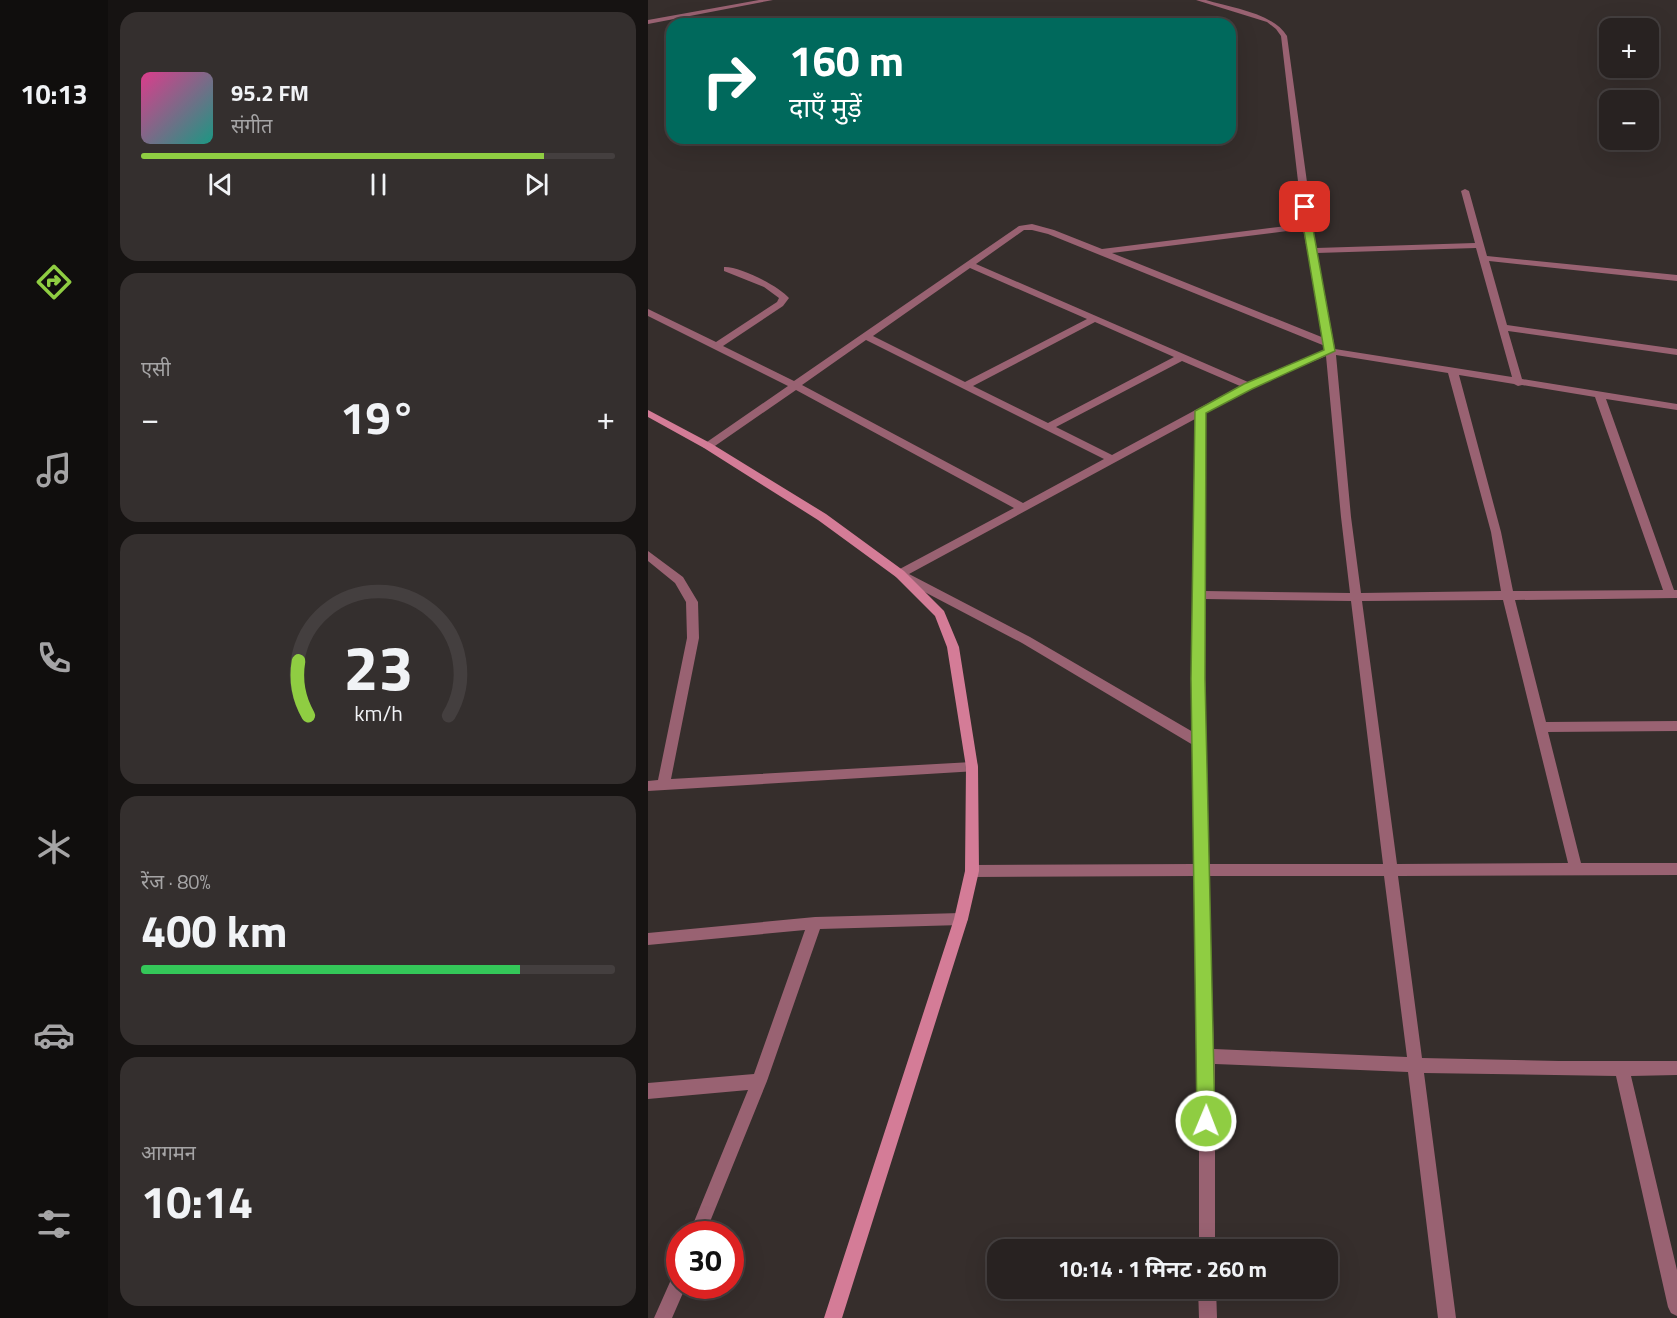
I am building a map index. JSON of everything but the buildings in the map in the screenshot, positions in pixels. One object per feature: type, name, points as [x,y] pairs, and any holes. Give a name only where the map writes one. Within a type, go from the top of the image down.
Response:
[{"type":"street","points":[[670,18],[770,0]]},
{"type":"street","points":[[1199,0],[1269,21],[1279,28],[1284,36],[1307,226],[1330,347],[1346,517],[1446,1318]]},
{"type":"street","points":[[648,22],[666,19]]},
{"type":"street","points":[[1465,191],[1516,375]]},
{"type":"street","points":[[1101,252],[1307,226]]},
{"type":"street","points":[[708,446],[1014,232],[1032,227],[1101,252],[1330,347],[1454,372],[1516,375],[1600,396],[1677,407]]},
{"type":"street","points":[[1312,251],[1480,244]]},
{"type":"street","points":[[1484,258],[1677,278]]},
{"type":"street","points":[[969,264],[1248,386]]},
{"type":"street","points":[[717,346],[780,304],[784,298],[782,294],[727,269]]},
{"type":"street","points":[[648,312],[796,386],[1023,508]]},
{"type":"street","points":[[965,386],[1094,319]]},
{"type":"street","points":[[1503,327],[1677,352]]},
{"type":"street","points":[[867,337],[1112,459]]},
{"type":"street","points":[[900,574],[1200,411],[1330,347]]},
{"type":"street","points":[[1049,427],[1181,357]]},
{"type":"street","points":[[1454,372],[1496,532],[1508,596],[1576,870]]},
{"type":"street","points":[[1198,595],[1356,597],[1673,594],[1600,396]]},
{"type":"street","points":[[1200,411],[1199,742],[1207,1056],[1207,1239]]},
{"type":"street","points":[[648,413],[708,446],[822,517],[900,574],[1026,640],[1199,742]]},
{"type":"street","points":[[648,555],[679,580],[692,602],[693,638],[663,786]]},
{"type":"street","points":[[833,1318],[961,919],[972,871],[972,767],[953,647],[940,614],[900,574]]},
{"type":"street","points":[[1541,727],[1677,726]]},
{"type":"street","points":[[648,786],[972,767]]},
{"type":"street","points":[[972,871],[1677,869]]},
{"type":"street","points":[[648,939],[815,923],[961,919]]},
{"type":"street","points":[[702,1221],[759,1081],[815,923]]},
{"type":"street","points":[[1207,1056],[1415,1065],[1677,1068]]},
{"type":"street","points":[[1622,1069],[1677,1307]]},
{"type":"street","points":[[648,1091],[759,1081]]},
{"type":"street","points":[[663,1318],[671,1299]]},
{"type":"street","points":[[1207,1299],[1208,1318]]},
{"type":"route","points":[[1206,1121],[1207,1056],[1198,679],[1200,411],[1248,386],[1330,351],[1305,207]]}]
